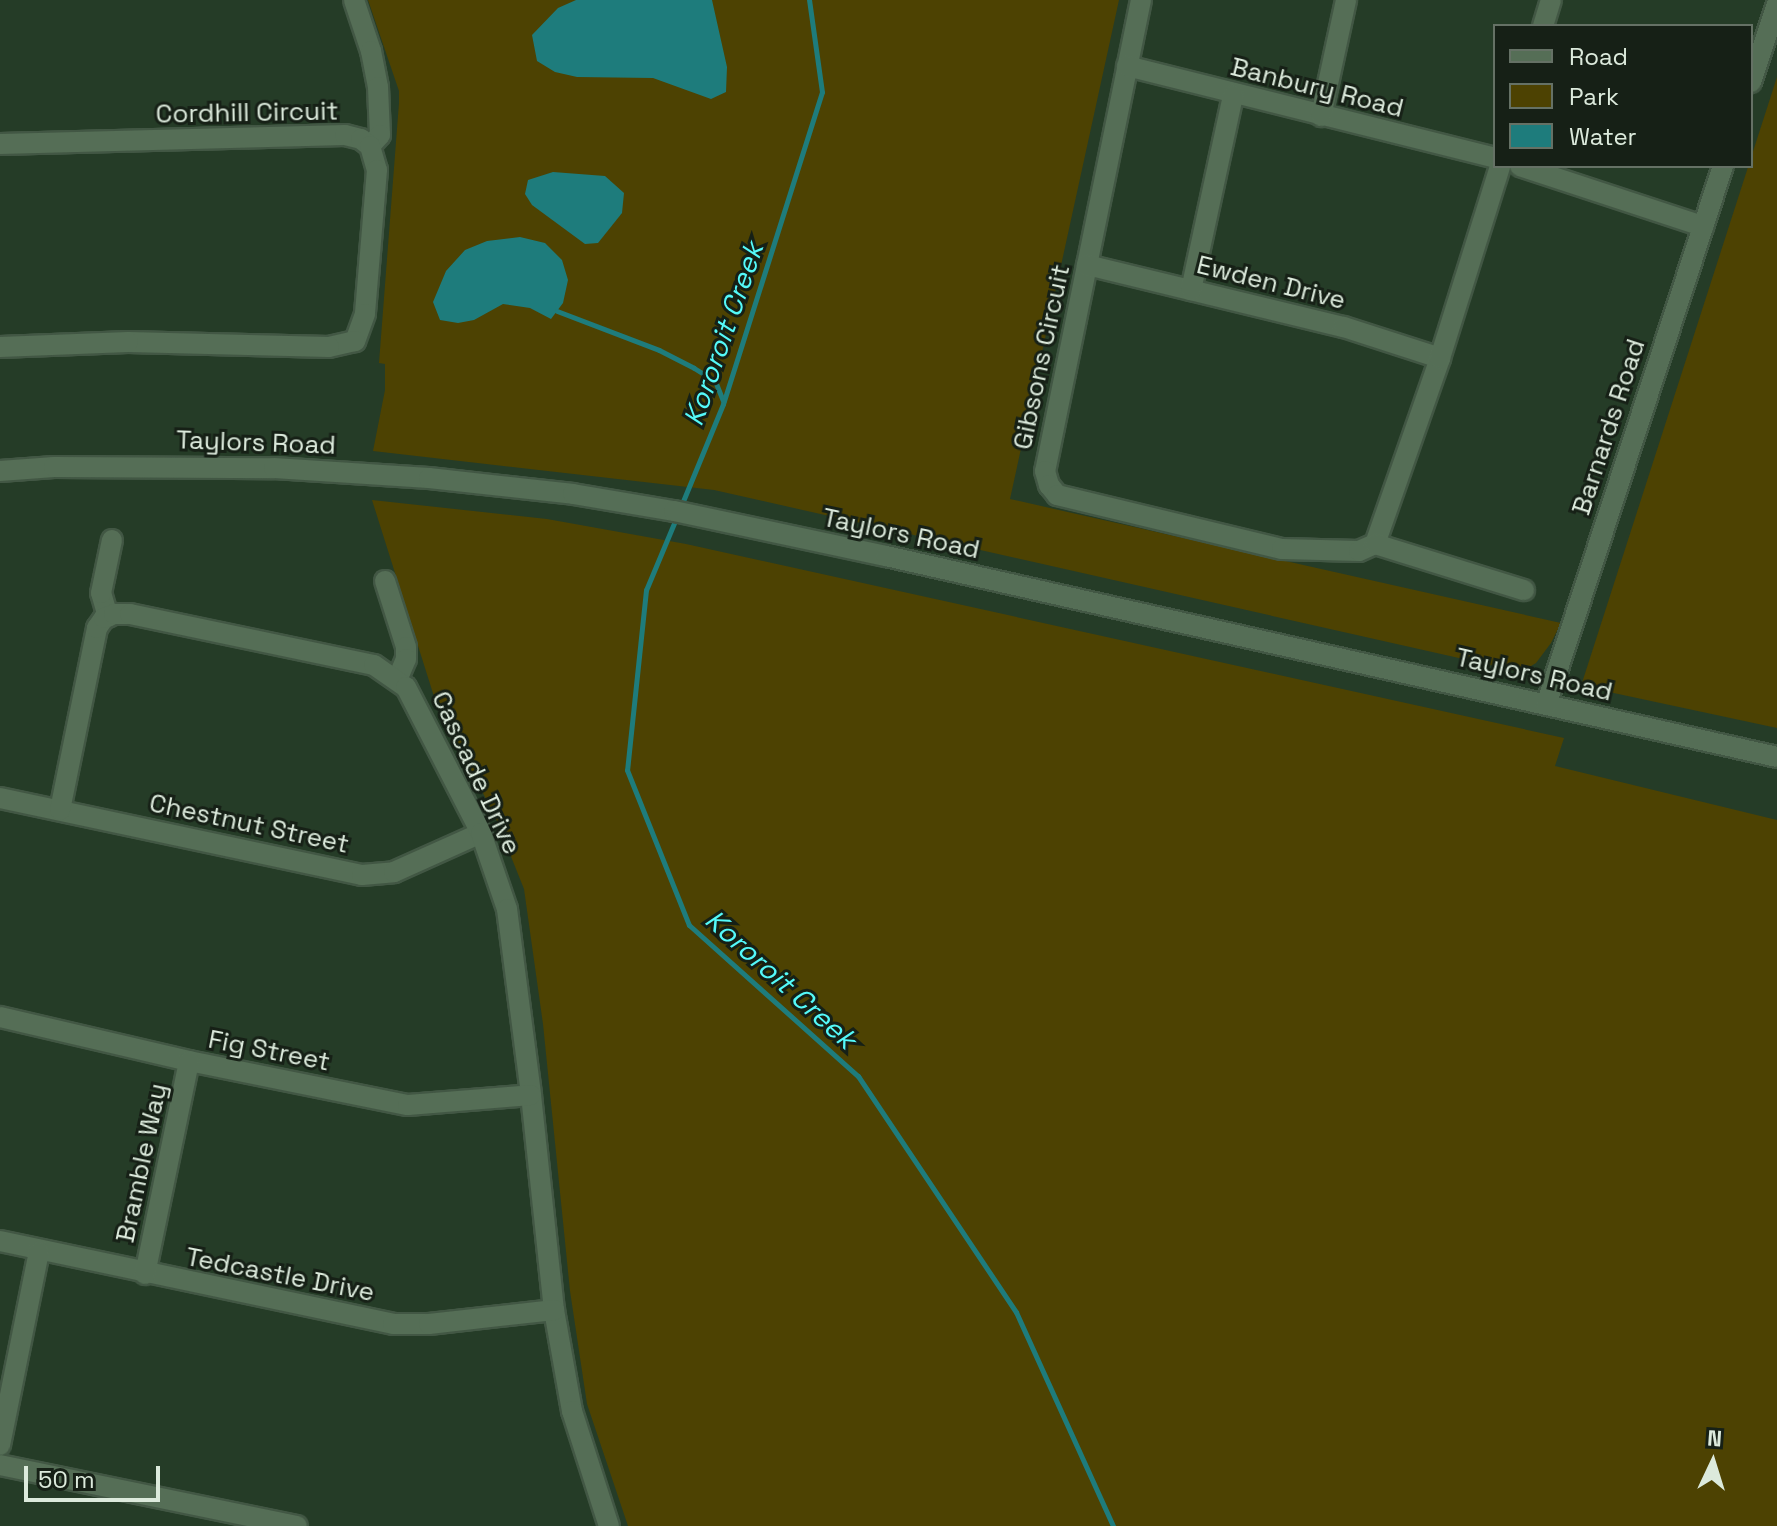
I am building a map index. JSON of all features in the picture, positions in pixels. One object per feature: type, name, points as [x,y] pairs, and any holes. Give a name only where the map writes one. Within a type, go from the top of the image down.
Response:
[{"type":"street","points":[[354,0],[371,51],[378,87],[380,135],[370,146]]},
{"type":"street","name":"Gibsons Circuit","points":[[1141,0],[1045,471],[1049,485],[1057,495],[1282,549],[1359,551],[1375,544]]},
{"type":"street","points":[[1321,116],[1346,0]]},
{"type":"street","points":[[1544,24],[1551,0]]},
{"type":"street","points":[[1753,76],[1777,4]]},
{"type":"street","name":"Banbury Road","points":[[1127,66],[1233,95],[1493,158]]},
{"type":"street","points":[[1191,290],[1233,95]]},
{"type":"street","name":"Cordhill Circuit","points":[[0,144],[345,135],[361,139],[370,146],[377,170],[363,326],[355,341],[329,347],[207,342],[0,347]]},
{"type":"street","points":[[1499,168],[1440,358],[1375,544],[1524,590]]},
{"type":"street","points":[[1526,168],[1703,226]]},
{"type":"street","name":"Barnards Road","points":[[1546,705],[1722,168]]},
{"type":"street","name":"Ewden Drive","points":[[1087,265],[1344,327],[1440,358]]},
{"type":"street","name":"Taylors Road","points":[[0,471],[54,467],[274,468],[429,478],[573,494],[674,511],[1777,757]]},
{"type":"street","points":[[60,810],[97,628],[108,617],[101,593],[112,540]]},
{"type":"street","points":[[385,581],[406,647],[406,659],[397,680]]},
{"type":"street","name":"Cascade Drive","points":[[108,617],[130,614],[374,665],[406,687],[481,833],[507,909],[554,1310],[572,1411],[609,1526]]},
{"type":"street","name":"Chestnut Street","points":[[0,798],[362,875],[394,872],[481,833]]},
{"type":"street","name":"Fig Street","points":[[0,1017],[189,1061],[408,1105],[531,1095]]},
{"type":"street","name":"Bramble Way","points":[[145,1274],[189,1061]]},
{"type":"street","name":"Tedcastle Drive","points":[[0,1241],[39,1252],[393,1324],[429,1324],[554,1310]]},
{"type":"street","points":[[0,1445],[39,1252]]},
{"type":"street","points":[[0,1465],[297,1526]]},
{"type":"green space","points":[[368,0],[1119,0],[1010,499],[1561,623],[1551,643],[1536,663],[1521,672],[714,490],[373,451],[385,390],[385,364],[379,363],[399,91]]},
{"type":"green space","points":[[1777,77],[1777,728],[1581,686],[1748,168],[1753,168],[1753,152]]},
{"type":"green space","points":[[372,500],[547,519],[686,544],[1564,738],[1555,766],[1777,820],[1777,1526],[628,1526],[587,1404],[570,1291],[543,1024],[524,889],[494,814],[437,706]]},
{"type":"water","points":[[576,0],[712,0],[727,67],[726,92],[711,99],[653,78],[577,77],[555,72],[537,61],[532,35],[558,8]]},
{"type":"water","points":[[553,172],[605,176],[624,193],[622,213],[598,243],[585,244],[532,205],[525,194],[528,180]]},
{"type":"water","points":[[520,237],[545,243],[562,260],[568,280],[563,303],[551,319],[530,308],[503,304],[474,320],[458,323],[440,320],[433,302],[446,271],[465,250],[487,241]]},
{"type":"waterway","name":"Kororoit Creek","points":[[681,506],[723,404],[822,92],[809,0]]},
{"type":"waterway","points":[[557,311],[659,350],[694,368],[715,381],[723,401]]},
{"type":"waterway","name":"Kororoit Creek","points":[[677,516],[646,590],[627,770],[689,925],[858,1076],[1016,1312],[1113,1526]]}]
